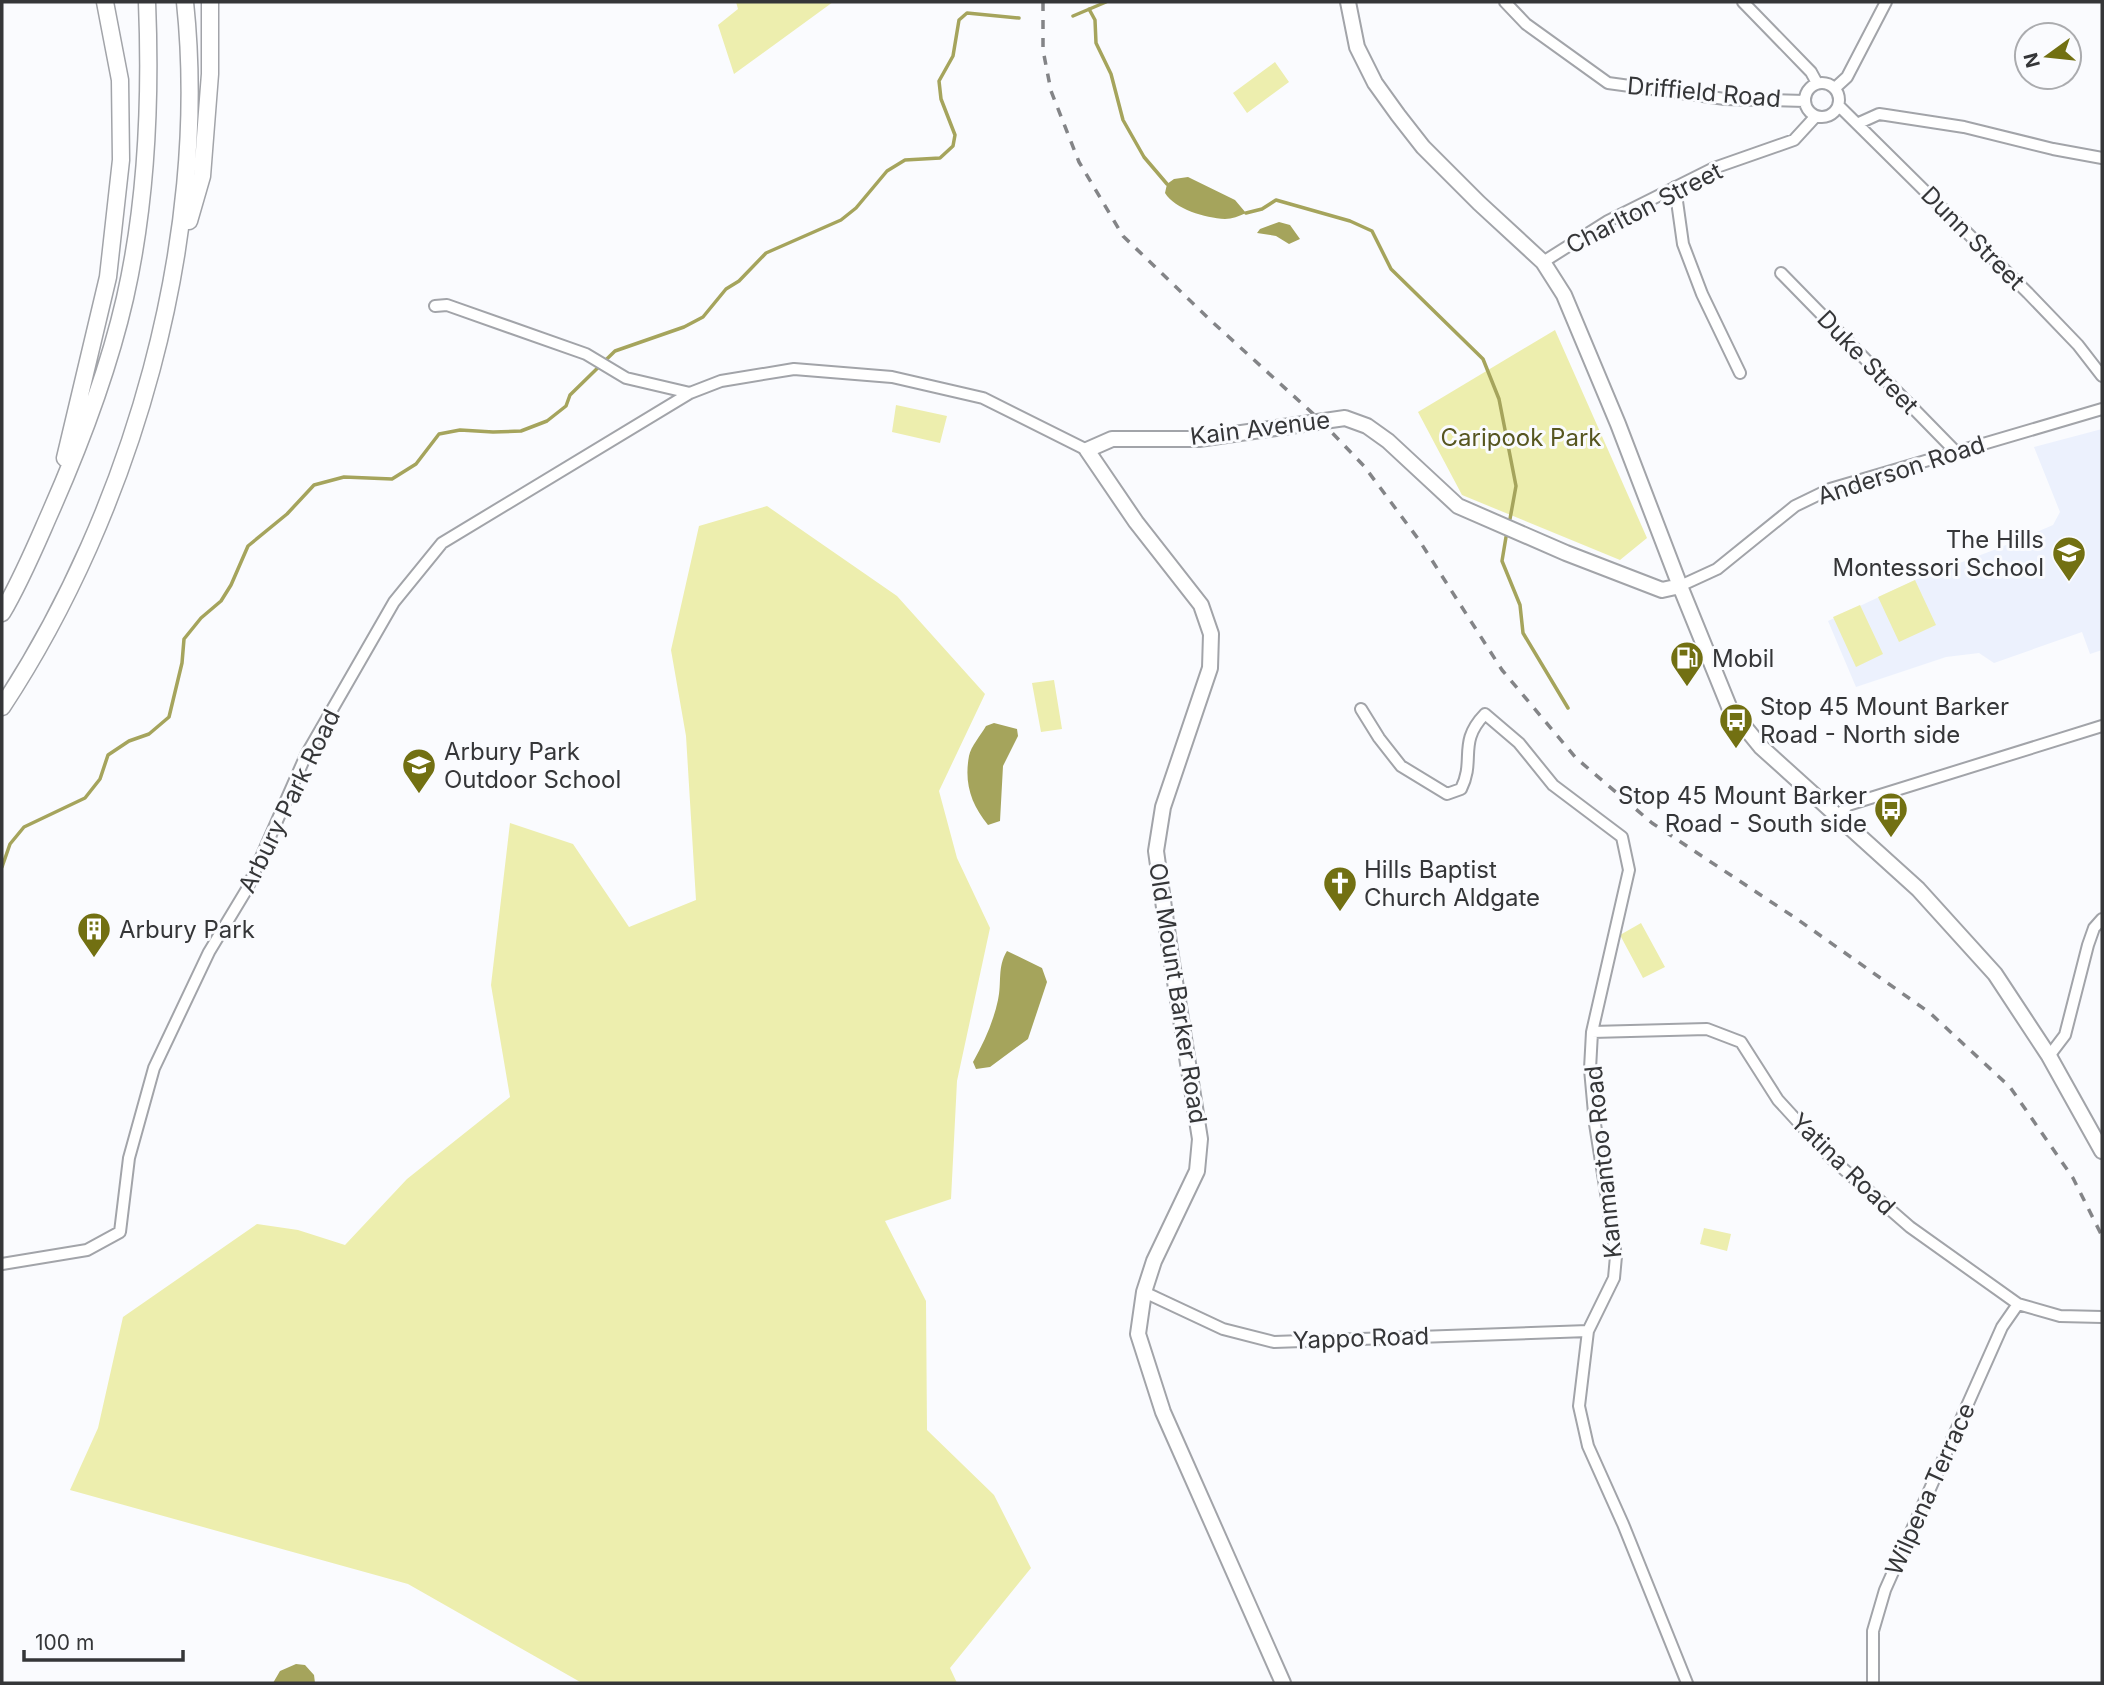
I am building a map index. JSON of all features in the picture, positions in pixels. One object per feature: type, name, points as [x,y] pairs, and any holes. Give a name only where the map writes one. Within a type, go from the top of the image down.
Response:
[{"type":"highway","points":[[52,508],[108,277],[121,160],[120,80],[105,2]]},
{"type":"highway","points":[[2,613],[76,455],[95,403],[126,296],[138,218],[149,108],[147,2]]},
{"type":"highway","points":[[2,706],[74,583],[112,488],[149,382],[178,249],[190,134],[189,33],[185,2]]},
{"type":"highway","points":[[168,295],[202,176],[210,74],[209,2]]},
{"type":"main road","points":[[1348,2],[1357,47],[1375,83],[1398,115],[1423,146],[1460,184],[1543,262],[1564,295],[1618,424],[1730,709],[1761,747],[1918,889],[1995,974],[2049,1056],[2102,1151]]},
{"type":"main road","name":"Kain Avenue","points":[[1087,450],[1112,439],[1199,439],[1345,418],[1367,426],[1388,441],[1458,506],[1566,554],[1662,590],[1680,586]]},
{"type":"main road","name":"Old Mount Barker Road","points":[[1087,450],[1136,522],[1201,605],[1211,634],[1210,668],[1163,807],[1156,851],[1200,1139],[1197,1171],[1154,1261],[1144,1292],[1138,1335],[1163,1412],[1283,1683]]},
{"type":"street","name":"Driffield Road","points":[[1505,2],[1525,24],[1608,83],[1725,99],[1805,100]]},
{"type":"street","points":[[1744,2],[1811,72],[1817,83]]},
{"type":"street","points":[[1835,88],[1847,77],[1886,2]]},
{"type":"street","points":[[1817,83],[1826,83],[1835,88],[1839,96],[1839,106],[1830,116],[1816,116],[1810,113],[1805,100],[1808,90],[1817,83]]},
{"type":"street","name":"Dunn Street","points":[[1839,106],[2028,293],[2078,345],[2102,376]]},
{"type":"street","points":[[1859,123],[1879,114],[1886,115],[1964,127],[2102,158]]},
{"type":"street","name":"Charlton Street","points":[[1543,262],[1608,221],[1714,168],[1794,140],[1816,116]]},
{"type":"street","points":[[1675,187],[1682,244],[1702,294],[1740,373]]},
{"type":"street","name":"Duke Street","points":[[1781,273],[1956,452]]},
{"type":"street","points":[[435,306],[447,304],[586,354],[616,373],[690,393]]},
{"type":"street","name":"Old Mount Barker Road","points":[[690,393],[721,381],[794,369],[892,377],[982,398],[1087,450]]},
{"type":"street","name":"Arbury Park Road","points":[[2,1265],[87,1250],[120,1232],[129,1158],[155,1068],[209,951],[247,889],[306,755],[394,602],[442,543],[690,393]]},
{"type":"street","name":"Anderson Road","points":[[1680,586],[1717,569],[1795,506],[1830,489],[2102,409]]},
{"type":"street","name":"Kanmantoo Road","points":[[1362,709],[1379,738],[1401,766],[1447,794],[1461,789],[1468,776],[1467,744],[1475,725],[1485,714],[1519,743],[1553,785],[1622,837],[1629,870],[1592,1032],[1590,1069],[1595,1124],[1616,1256],[1614,1278],[1588,1331],[1579,1406],[1587,1446],[1623,1524],[1688,1683]]},
{"type":"street","points":[[1839,815],[1848,805],[2102,726]]},
{"type":"street","points":[[2049,1056],[2065,1035],[2088,945],[2094,928],[2102,919]]},
{"type":"street","name":"Yatina Road","points":[[1592,1032],[1707,1029],[1741,1042],[1778,1100],[1832,1159],[1910,1227],[2018,1304],[2060,1316],[2102,1317]]},
{"type":"street","name":"Yappo Road","points":[[1144,1292],[1223,1329],[1274,1342],[1405,1335],[1588,1331]]},
{"type":"street","name":"Wilpena Terrace","points":[[1873,1683],[1873,1631],[1885,1590],[2002,1327],[2018,1304]]},
{"type":"shaded area","points":[[1188,177],[1235,200],[1246,213],[1225,219],[1217,218],[1191,212],[1176,204],[1165,193],[1167,184],[1174,179]]},
{"type":"shaded area","points":[[1279,222],[1290,225],[1300,239],[1289,244],[1276,236],[1257,233],[1260,229]]},
{"type":"shaded area","points":[[2102,429],[2102,650],[2090,654],[2082,632],[1994,663],[1979,653],[1946,657],[1856,687],[1828,621],[1915,580],[2053,525],[2060,512],[2034,447]]},
{"type":"shaded area","points":[[994,723],[1017,729],[1018,736],[1003,766],[1000,821],[988,825],[970,793],[967,775],[970,752],[974,744],[986,726]]},
{"type":"shaded area","points":[[1007,951],[1042,968],[1047,982],[1028,1039],[990,1067],[976,1069],[973,1062],[994,1017],[1002,963]]},
{"type":"shaded area","points":[[296,1664],[305,1665],[314,1675],[315,1683],[273,1683],[280,1671]]},
{"type":"green space","points":[[736,2],[833,2],[734,74],[718,25],[738,9]]},
{"type":"green space","points":[[1275,62],[1289,82],[1247,113],[1233,93]]},
{"type":"green space","name":"Caripook Park","points":[[1555,330],[1647,538],[1620,560],[1462,495],[1418,412]]},
{"type":"green space","points":[[896,405],[947,416],[940,443],[892,432]]},
{"type":"green space","points":[[767,506],[897,596],[985,694],[939,791],[957,858],[990,928],[957,1081],[951,1199],[885,1221],[926,1301],[927,1430],[994,1495],[1031,1568],[950,1668],[957,1683],[582,1683],[408,1584],[70,1490],[98,1428],[123,1317],[257,1224],[298,1230],[345,1245],[407,1179],[510,1097],[491,985],[510,823],[573,844],[629,927],[696,900],[686,736],[671,650],[699,526]]},
{"type":"green space","points":[[1915,580],[1936,625],[1899,642],[1878,597]]},
{"type":"green space","points":[[1860,605],[1883,654],[1856,667],[1833,617]]},
{"type":"green space","points":[[1054,680],[1062,729],[1041,732],[1032,683]]},
{"type":"green space","points":[[1641,923],[1665,967],[1643,978],[1620,935]]},
{"type":"green space","points":[[1704,1228],[1731,1234],[1727,1251],[1700,1244]]},
{"type":"waterway","points":[[1073,16],[1106,2]]},
{"type":"waterway","points":[[1089,9],[1095,20],[1096,43],[1111,74],[1123,120],[1144,157],[1167,184]]},
{"type":"waterway","points":[[2,867],[10,844],[24,827],[85,798],[100,779],[108,755],[129,741],[149,734],[169,717],[182,663],[184,639],[201,618],[221,601],[248,546],[287,514],[314,485],[344,477],[392,479],[416,464],[439,434],[460,430],[521,431],[547,421],[566,406],[570,395],[615,351],[684,327],[703,317],[726,289],[739,281],[766,253],[841,220],[856,208],[887,171],[905,160],[940,158],[953,146],[955,135],[941,99],[939,81],[953,56],[959,20],[967,13],[1019,18]]},
{"type":"waterway","points":[[1246,213],[1262,209],[1276,200],[1350,221],[1372,231],[1391,269],[1483,359],[1499,399],[1516,486],[1510,519]]},
{"type":"waterway","points":[[1506,537],[1502,561],[1520,605],[1523,633],[1568,708]]},
{"type":"railway","points":[[1043,2],[1043,50],[1051,91],[1079,162],[1123,236],[1320,420],[1364,466],[1419,540],[1502,670],[1576,758],[1652,823],[1797,919],[1930,1013],[2010,1087],[2073,1178],[2102,1236]]},
{"type":"place","name":"The Hills Montessori School","points":[[2069,583]]},
{"type":"place","name":"Mobil","points":[[1687,688]]},
{"type":"place","name":"Stop 45 Mount Barker Road - North side","points":[[1736,750]]},
{"type":"place","name":"Arbury Park Outdoor School","points":[[419,795]]},
{"type":"place","name":"Stop 45 Mount Barker Road - South side","points":[[1891,839]]},
{"type":"place","name":"Hills Baptist Church Aldgate","points":[[1340,913]]},
{"type":"place","name":"Arbury Park","points":[[94,959]]}]
